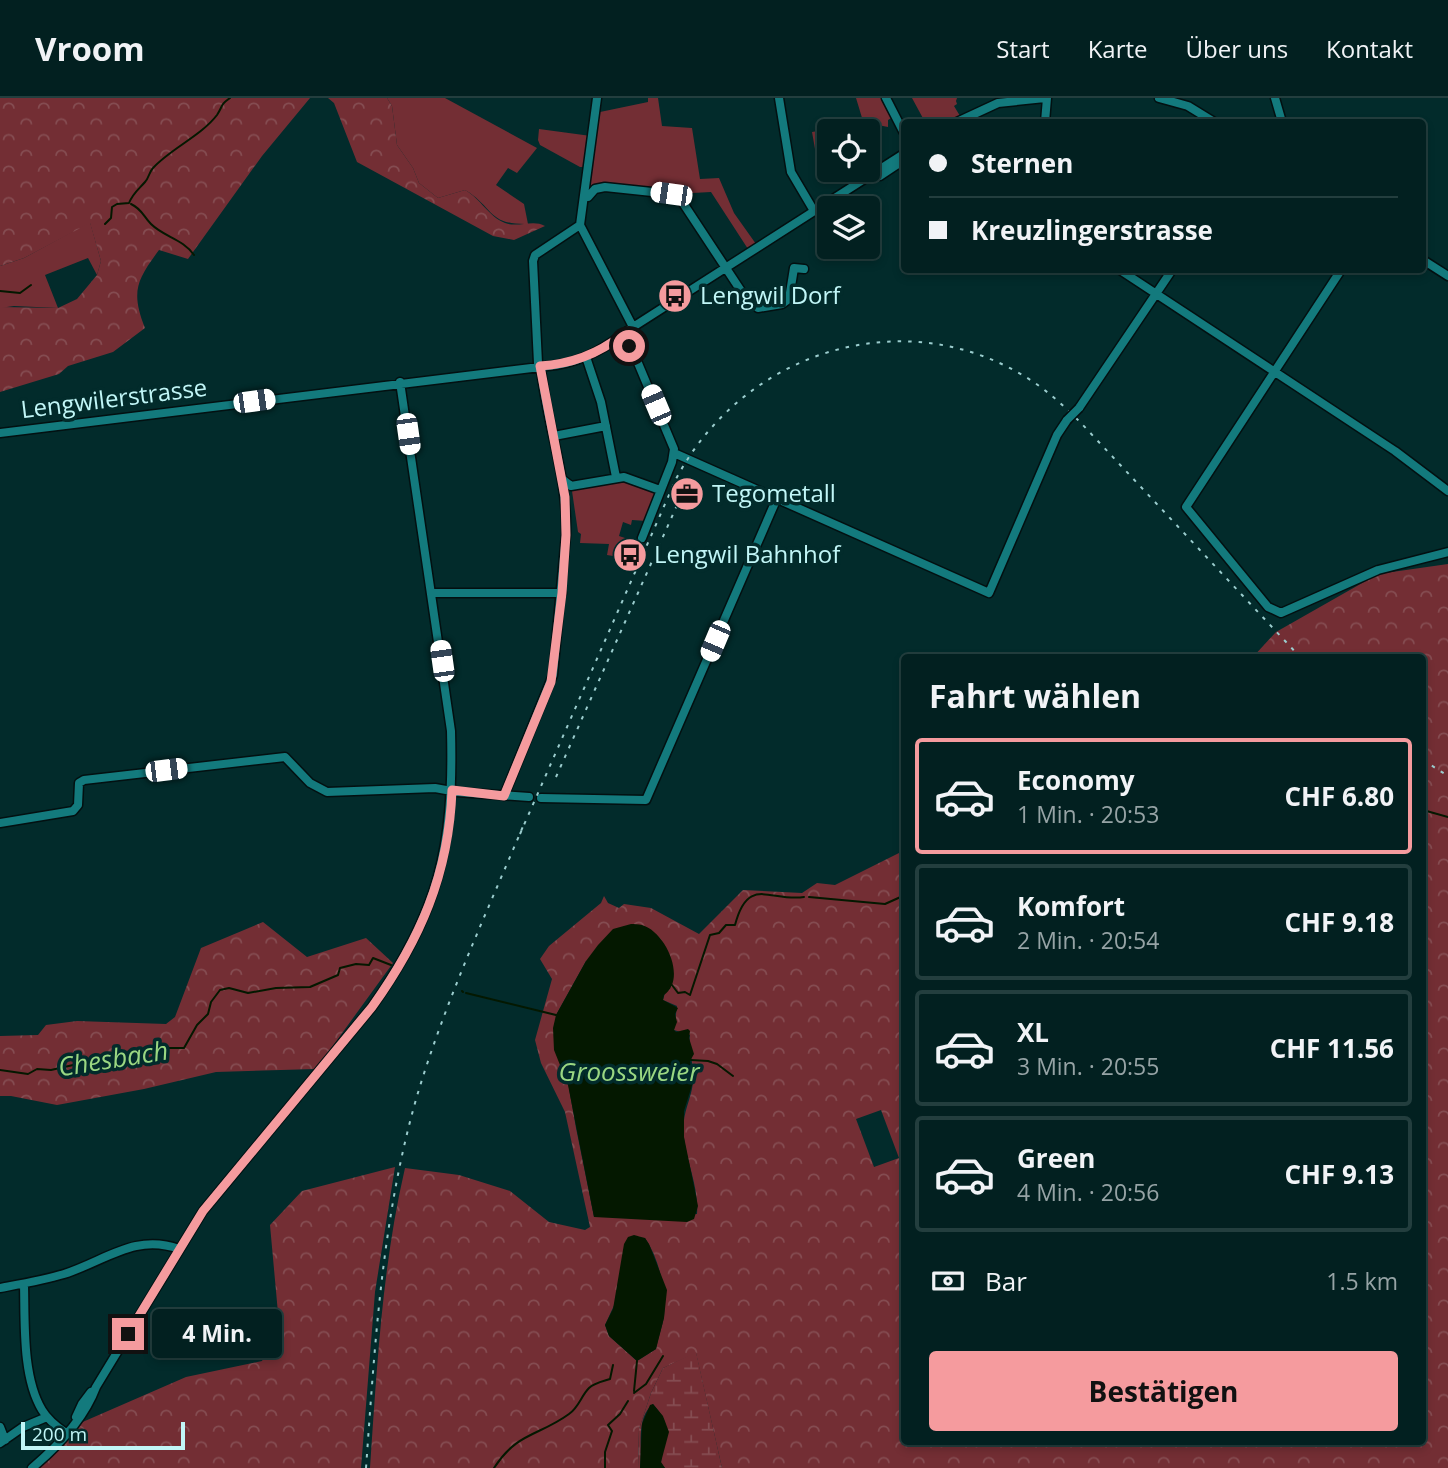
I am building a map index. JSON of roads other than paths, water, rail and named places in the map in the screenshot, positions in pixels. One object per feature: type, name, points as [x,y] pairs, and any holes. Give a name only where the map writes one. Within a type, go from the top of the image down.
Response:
[{"type":"street","points":[[597,98],[580,225],[633,327]]},
{"type":"street","points":[[779,98],[791,172],[814,211]]},
{"type":"street","points":[[886,98],[901,127]]},
{"type":"street","points":[[963,119],[998,103],[1046,98],[1045,119]]},
{"type":"street","points":[[1159,98],[1188,106],[1209,119]]},
{"type":"street","points":[[1275,98],[1281,119]]},
{"type":"street","name":"Lengwilerstrasse","points":[[0,433],[562,364],[586,357],[606,347],[901,156]]},
{"type":"street","points":[[880,176],[898,164],[901,165]]},
{"type":"street","points":[[584,196],[587,197],[595,189],[605,187],[675,196],[688,209],[749,304],[758,308],[782,304],[789,299],[790,268],[804,269]]},
{"type":"street","points":[[504,796],[551,682],[562,593],[566,517],[562,479],[540,366],[533,261],[535,255],[580,225]]},
{"type":"street","points":[[1426,262],[1448,276]]},
{"type":"street","points":[[1124,273],[1395,451],[1448,491]]},
{"type":"street","points":[[674,453],[989,593],[1058,435],[1170,273]]},
{"type":"street","points":[[1339,273],[1186,507],[1269,607],[1281,613],[1378,570],[1448,552]]},
{"type":"street","points":[[622,335],[638,363],[674,453],[642,538]]},
{"type":"street","points":[[586,357],[601,402],[616,477]]},
{"type":"street","points":[[32,1468],[87,1409],[96,1387],[203,1211],[372,1007],[417,936],[433,895],[447,841],[452,790],[451,731],[400,382]]},
{"type":"street","points":[[554,436],[606,426]]},
{"type":"street","points":[[562,479],[571,486],[616,477],[637,481],[660,490]]},
{"type":"street","points":[[541,798],[646,800],[777,498]]},
{"type":"street","points":[[431,593],[562,593]]},
{"type":"street","points":[[0,822],[73,811],[78,805],[77,787],[84,780],[285,757],[310,783],[327,792],[435,788],[528,797]]},
{"type":"street","points":[[0,1288],[64,1274],[132,1245],[147,1243],[179,1250]]},
{"type":"street","points":[[24,1284],[25,1351],[37,1400],[47,1417],[66,1433]]},
{"type":"street","points":[[0,1427],[2,1442],[23,1427],[47,1417]]},
{"type":"water","name":"Groossweier","points":[[631,924],[651,929],[666,946],[671,957],[674,978],[663,1000],[678,1008],[674,1030],[690,1031],[689,1038],[694,1054],[690,1061],[693,1082],[684,1111],[684,1137],[698,1206],[694,1219],[687,1222],[594,1217],[568,1085],[554,1050],[553,1028],[556,1015],[586,961],[613,929]]},
{"type":"water","points":[[634,1235],[645,1238],[649,1244],[667,1290],[664,1318],[656,1349],[637,1361],[609,1336],[605,1325],[613,1309],[624,1244],[628,1237]]},
{"type":"water","points":[[653,1404],[663,1416],[669,1432],[661,1462],[665,1468],[640,1468],[642,1424],[650,1405]]},
{"type":"waterway","points":[[105,224],[111,218],[112,207],[129,203],[153,168],[210,123],[230,98]]},
{"type":"waterway","points":[[131,204],[156,228],[184,245],[194,255]]},
{"type":"waterway","points":[[0,291],[20,293],[31,285]]},
{"type":"waterway","points":[[1426,811],[1448,817]]},
{"type":"waterway","points":[[672,985],[678,993],[685,992],[690,995],[710,935],[719,933],[726,925],[735,925],[746,900],[762,894],[804,897]]},
{"type":"waterway","points":[[809,897],[885,904],[901,897]]},
{"type":"waterway","name":"Chesbach","points":[[0,1070],[28,1074],[37,1069],[51,1070],[82,1063],[116,1064],[131,1053],[143,1055],[167,1048],[184,1048],[197,1025],[208,1014],[211,1002],[220,990],[229,988],[248,993],[276,988],[310,987],[338,975],[340,968],[356,964],[369,965],[373,958],[391,965]]},
{"type":"waterway","name":"Chesbach","points":[[466,993],[556,1015]]},
{"type":"waterway","points":[[691,1060],[717,1064],[733,1076]]},
{"type":"waterway","points":[[634,1393],[646,1384],[663,1356]]},
{"type":"waterway","points":[[634,1391],[637,1361]]},
{"type":"waterway","points":[[494,1468],[511,1447],[569,1414],[589,1388],[610,1379],[613,1365]]},
{"type":"waterway","points":[[605,1468],[605,1452],[612,1431],[608,1425],[620,1414],[628,1401]]},
{"type":"railway","points":[[520,834],[676,479],[706,434],[743,398],[786,370],[833,351],[882,342],[933,344],[984,356],[1032,381],[1081,423],[1297,654]]},
{"type":"railway","points":[[556,777],[682,494]]},
{"type":"railway","points":[[1426,762],[1448,776]]},
{"type":"railway","points":[[366,1468],[382,1280],[405,1142],[440,1026],[524,824]]},
{"type":"place","name":"Lengwil Dorf","points":[[675,296]]},
{"type":"place","name":"Tegometall","points":[[687,494]]},
{"type":"place","name":"Lengwil Bahnhof","points":[[630,555]]}]
